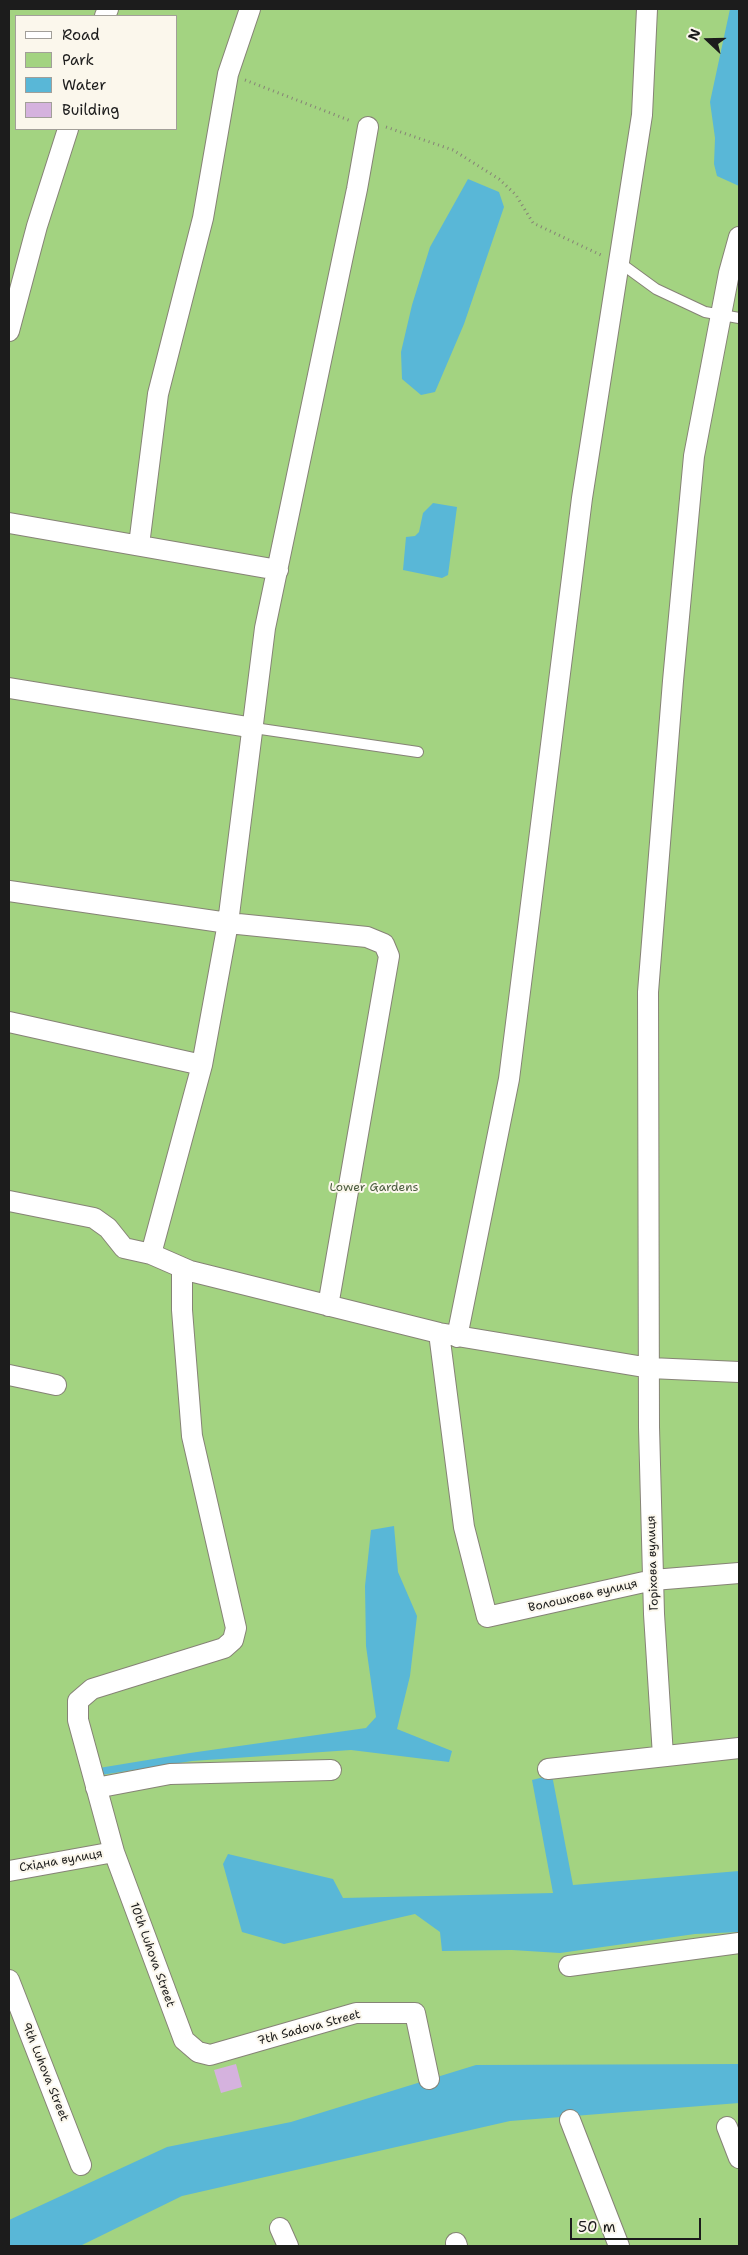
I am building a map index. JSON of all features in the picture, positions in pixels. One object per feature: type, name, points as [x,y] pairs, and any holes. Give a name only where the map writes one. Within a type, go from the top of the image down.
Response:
[{"type":"street","points":[[139,545],[158,394],[203,218],[228,74],[250,9]]},
{"type":"street","points":[[448,1335],[509,1079],[582,498],[642,115],[647,9]]},
{"type":"street","points":[[151,1254],[202,1065],[228,923],[254,728],[265,628],[368,127]]},
{"type":"street","points":[[9,331],[37,226],[68,130]]},
{"type":"street","name":"Горіхова вулиця","points":[[663,1756],[653,1580],[649,1427],[648,992],[673,681],[694,456],[730,316],[729,273],[739,237]]},
{"type":"street","points":[[9,523],[278,570]]},
{"type":"street","points":[[9,688],[254,728]]},
{"type":"street","points":[[9,891],[228,923],[367,937],[384,944],[389,956],[328,1306]]},
{"type":"street","points":[[9,1022],[202,1065]]},
{"type":"street","points":[[9,1201],[94,1218],[108,1228],[124,1248],[151,1254],[182,1268],[448,1335],[650,1368],[739,1372]]},
{"type":"street","name":"10th Luhova Street","points":[[182,1268],[182,1310],[192,1436],[236,1628],[233,1640],[224,1648],[92,1689],[78,1701],[78,1720],[114,1852],[184,2040],[198,2052]]},
{"type":"street","name":"Волошкова вулиця","points":[[448,1335],[464,1527],[487,1617],[653,1580],[739,1573]]},
{"type":"street","points":[[9,1375],[56,1384]]},
{"type":"street","points":[[548,1769],[739,1748]]},
{"type":"street","points":[[96,1788],[170,1774],[331,1770]]},
{"type":"street","name":"Східна вулиця","points":[[9,1871],[114,1852]]},
{"type":"street","points":[[569,1966],[739,1943]]},
{"type":"street","name":"9th Luhova Street","points":[[9,1980],[81,2164]]},
{"type":"street","name":"7th Sadova Street","points":[[198,2052],[210,2055],[356,2013],[415,2013],[429,2079]]},
{"type":"street","points":[[570,2120],[619,2246]]},
{"type":"street","points":[[727,2127],[739,2158]]},
{"type":"street","points":[[280,2228],[288,2246]]},
{"type":"lane","points":[[618,262],[656,289],[704,312],[730,316]]},
{"type":"lane","points":[[254,728],[418,752]]},
{"type":"path","points":[[228,74],[368,127],[384,126],[453,150],[499,179],[516,195],[533,223],[618,262]]},
{"type":"green space","name":"Lower Gardens","points":[[9,9],[739,9],[739,2246],[9,2246]]},
{"type":"water","points":[[730,9],[739,9],[739,186],[717,176],[714,164],[715,138],[710,102]]},
{"type":"water","points":[[468,179],[499,192],[504,207],[464,324],[435,392],[421,395],[402,379],[401,352],[412,305],[430,247]]},
{"type":"water","points":[[433,503],[457,507],[448,575],[442,578],[403,570],[406,537],[415,536],[419,532],[423,513]]},
{"type":"water","points":[[394,1526],[398,1572],[417,1616],[410,1676],[397,1729],[452,1751],[449,1762],[351,1750],[192,1761],[101,1775],[99,1768],[366,1728],[376,1717],[366,1646],[365,1586],[371,1530]]},
{"type":"water","points":[[552,1775],[573,1885],[739,1871],[739,1932],[695,1934],[560,1953],[512,1950],[442,1951],[440,1932],[415,1914],[284,1944],[242,1932],[223,1864],[228,1854],[333,1879],[343,1898],[553,1893],[532,1780]]},
{"type":"water","points":[[739,2064],[739,2103],[510,2121],[182,2196],[80,2246],[9,2246],[9,2220],[167,2147],[291,2122],[476,2065]]},
{"type":"building","points":[[236,2064],[242,2087],[221,2093],[214,2070]]}]
